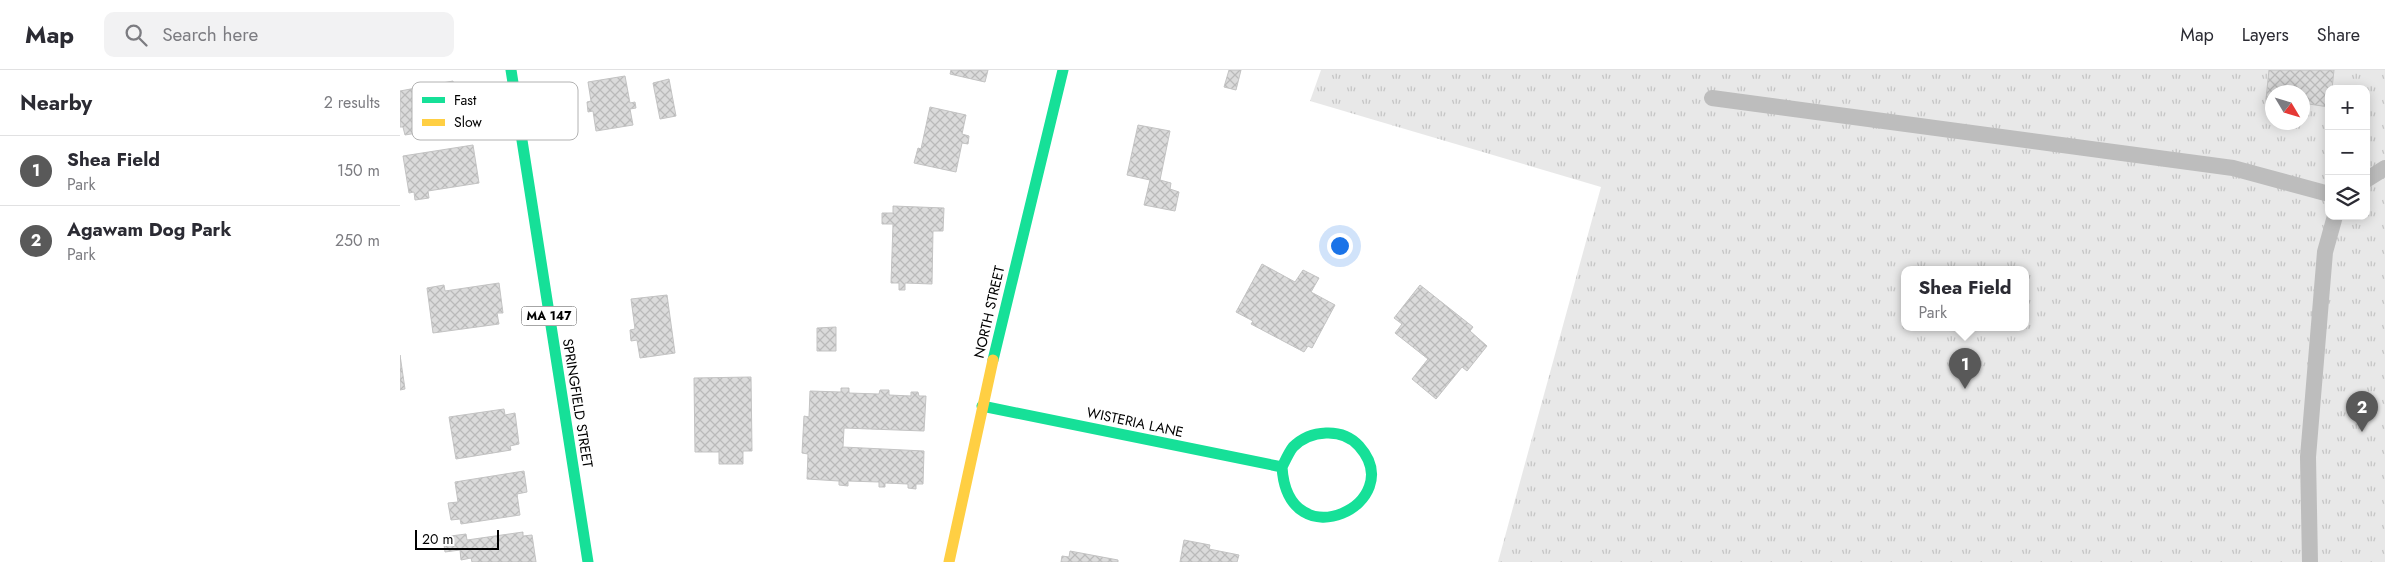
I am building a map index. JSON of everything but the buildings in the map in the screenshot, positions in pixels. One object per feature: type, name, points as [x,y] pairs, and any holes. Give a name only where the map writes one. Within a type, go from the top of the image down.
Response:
[{"type":"main road","name":"NORTH STREET","points":[[949,562],[982,406],[1063,70]]},
{"type":"main road","name":"SPRINGFIELD STREET","points":[[522,140],[588,562]]},
{"type":"main road","name":"WISTERIA LANE","points":[[982,406],[1282,467]]},
{"type":"main road","points":[[1331,432],[1349,438],[1362,451],[1370,468],[1369,486],[1361,502],[1348,514],[1331,520],[1313,518],[1297,509],[1286,495],[1283,486],[1282,467],[1290,450],[1296,443],[1312,434],[1331,432]]},
{"type":"lane","points":[[1712,98],[2232,168],[2325,193]]},
{"type":"lane","points":[[2370,177],[2385,168]]},
{"type":"lane","points":[[2310,562],[2308,457],[2325,252],[2334,220]]},
{"type":"green space","points":[[1321,70],[2385,70],[2385,562],[1498,562],[1601,187],[1310,101]]},
{"type":"traffic: fast","points":[[511,70],[513,82]]},
{"type":"traffic: fast","points":[[993,360],[1063,70]]},
{"type":"traffic: fast","points":[[522,140],[588,562]]},
{"type":"traffic: fast","points":[[982,406],[1282,467],[1289,496],[1304,512],[1322,517],[1342,514],[1359,503],[1369,487],[1371,467],[1359,446],[1352,440],[1335,433],[1317,434],[1300,441],[1293,447],[1282,467]]},
{"type":"traffic: slow","points":[[949,562],[993,360]]},
{"type":"place","name":"Shea Field","points":[[1965,389]]},
{"type":"place","name":"Agawam Dog Park","points":[[2362,432]]}]
